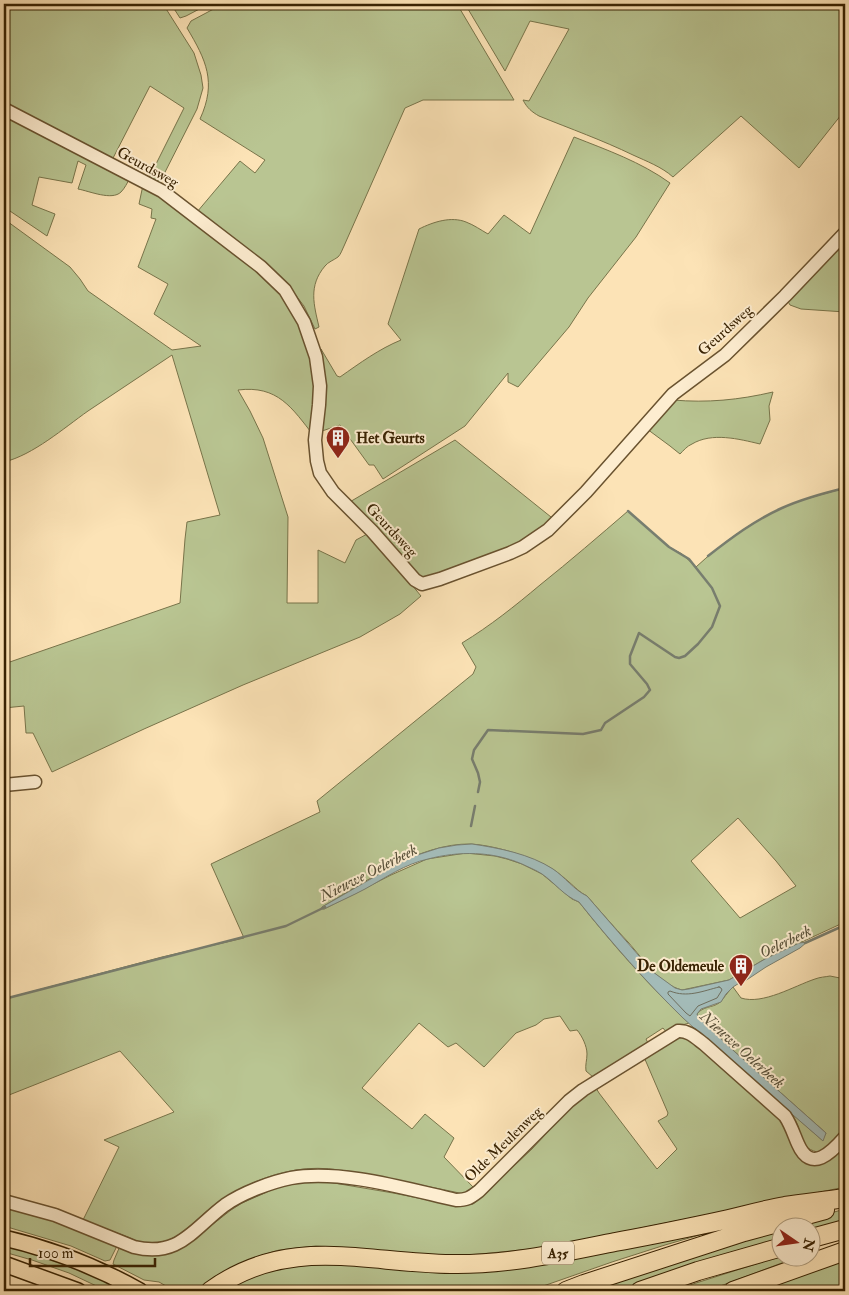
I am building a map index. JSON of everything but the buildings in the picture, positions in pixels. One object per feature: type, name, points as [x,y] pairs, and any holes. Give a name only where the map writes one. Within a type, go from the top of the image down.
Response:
[{"type":"highway","name":"A35","points":[[210,1291],[224,1281],[268,1262],[300,1257],[338,1256],[419,1263],[486,1264],[520,1260],[603,1245],[784,1207],[845,1198]]},
{"type":"highway","name":"A35","points":[[566,1291],[744,1232],[845,1205]]},
{"type":"highway","points":[[822,1235],[845,1229]]},
{"type":"highway","points":[[640,1291],[772,1249]]},
{"type":"highway","points":[[733,1291],[845,1251]]},
{"type":"main road","points":[[4,1238],[67,1257],[114,1277],[140,1291]]},
{"type":"main road","points":[[4,1264],[78,1291]]},
{"type":"street","name":"Geurdsweg","points":[[4,109],[162,191],[261,267],[285,290],[304,322],[316,357],[320,386],[315,440],[320,473],[333,492],[372,531],[416,580],[422,584],[510,554],[523,548],[548,530],[586,492],[673,394],[725,355],[845,233]]},
{"type":"street","points":[[4,785],[35,782]]},
{"type":"street","name":"Olde Meulenweg","points":[[4,1201],[55,1215],[134,1247],[155,1249],[165,1248],[185,1240],[226,1205],[240,1196],[292,1178],[324,1175],[342,1177],[456,1200],[468,1199],[479,1191],[583,1090],[678,1031],[693,1036],[704,1044],[785,1116],[799,1146],[807,1157],[812,1159],[821,1158],[830,1153],[844,1139]]},
{"type":"green space","points":[[4,4],[163,4],[194,53],[203,88],[197,109],[158,186],[148,180],[184,108],[150,86],[111,162],[4,107]]},
{"type":"green space","points":[[171,4],[209,4],[180,18]]},
{"type":"green space","points":[[223,4],[457,4],[514,100],[423,100],[405,108],[341,253],[325,266],[316,281],[314,296],[319,327],[315,329],[304,306],[294,293],[197,212],[240,161],[255,173],[265,160],[200,119],[208,94],[207,72],[204,61],[187,28],[191,21]]},
{"type":"green space","points":[[465,4],[845,4],[845,110],[799,168],[741,116],[673,177],[659,167],[598,139],[539,116],[526,105],[523,100],[529,101],[569,29],[530,21],[505,71]]},
{"type":"green space","points":[[4,114],[130,178],[117,195],[106,196],[78,189],[86,165],[78,161],[72,183],[39,177],[32,205],[55,214],[47,236],[4,207]]},
{"type":"green space","points":[[574,137],[636,163],[670,183],[636,237],[588,298],[569,327],[518,387],[508,382],[508,373],[465,426],[383,479],[374,465],[369,465],[340,425],[322,431],[324,380],[321,349],[337,376],[340,377],[377,352],[401,340],[388,324],[419,229],[436,222],[460,220],[488,234],[504,215],[530,234]]},
{"type":"green space","points":[[143,185],[261,269],[289,299],[315,359],[314,436],[291,408],[274,395],[252,389],[238,390],[263,438],[288,517],[287,603],[318,603],[318,550],[345,563],[356,540],[369,533],[421,596],[400,614],[360,637],[243,685],[52,772],[33,733],[26,733],[24,706],[4,708],[4,664],[180,603],[187,522],[220,515],[172,355],[88,411],[59,433],[26,453],[4,462],[4,219],[70,267],[88,291],[172,350],[201,346],[154,314],[168,284],[138,267],[156,219],[151,218],[152,209],[139,204]]},
{"type":"green space","points":[[845,237],[845,312],[801,309],[790,305],[786,298]]},
{"type":"green space","points":[[773,392],[769,406],[770,420],[760,444],[726,438],[708,438],[690,445],[680,454],[647,429],[673,400],[723,400]]},
{"type":"green space","points":[[455,440],[556,521],[531,538],[425,581],[416,577],[348,503]]},
{"type":"green space","points":[[845,488],[845,922],[765,959],[729,980],[682,990],[659,977],[587,896],[545,865],[506,850],[471,844],[451,845],[413,857],[375,876],[322,908],[324,909],[427,859],[466,853],[507,859],[542,874],[572,899],[579,902],[632,965],[689,1023],[667,1033],[663,1028],[646,1039],[649,1045],[593,1077],[586,1071],[587,1051],[582,1038],[577,1030],[570,1031],[560,1016],[544,1019],[536,1025],[516,1033],[484,1067],[456,1043],[448,1047],[419,1023],[362,1088],[412,1129],[425,1114],[454,1138],[444,1157],[474,1188],[464,1194],[350,1172],[318,1168],[276,1174],[256,1181],[211,1207],[176,1237],[166,1242],[155,1244],[141,1242],[83,1220],[119,1147],[104,1140],[174,1112],[120,1051],[4,1097],[4,999],[162,957],[244,938],[211,864],[320,812],[317,801],[473,674],[476,667],[462,643],[512,608],[628,511],[669,547],[682,554],[696,567],[737,534],[770,514],[797,502]],"holes":[[[738,818],[796,886],[740,918],[691,861]]]},
{"type":"green space","points":[[830,976],[845,979],[845,1128],[838,1141],[821,1153],[813,1151],[805,1145],[798,1126],[788,1110],[822,1140],[826,1133],[735,1052],[697,1014],[719,1003],[733,987],[741,998],[759,999],[778,994],[817,978]]},
{"type":"green space","points":[[683,1033],[786,1122],[810,1163],[819,1165],[826,1162],[845,1143],[845,1187],[541,1248],[449,1256],[316,1246],[279,1250],[239,1264],[216,1276],[195,1291],[168,1291],[166,1286],[159,1282],[144,1280],[113,1264],[120,1246],[133,1249],[194,1239],[242,1203],[276,1188],[307,1181],[328,1182],[458,1206],[473,1204],[532,1149],[569,1109],[596,1088],[657,1169],[677,1149],[658,1121],[667,1116],[668,1113],[644,1057]]},
{"type":"green space","points":[[4,1205],[66,1225],[117,1246],[110,1260],[105,1261],[71,1246],[4,1226]]},
{"type":"green space","points":[[845,1209],[845,1222],[822,1228],[822,1218],[813,1218]]},
{"type":"green space","points":[[734,1225],[612,1262],[529,1291],[222,1291],[247,1277],[308,1261],[408,1266]]},
{"type":"green space","points":[[772,1229],[772,1243],[619,1291],[585,1291]]},
{"type":"green space","points":[[4,1241],[35,1249],[134,1291],[107,1291],[69,1273],[4,1252]]},
{"type":"green space","points":[[845,1255],[845,1291],[743,1291],[808,1268],[822,1268],[822,1263]]},
{"type":"green space","points":[[772,1259],[772,1267],[707,1291],[671,1291]]},
{"type":"water","points":[[472,844],[534,859],[553,869],[587,896],[653,972],[675,988],[689,989],[729,980],[765,959],[799,943],[807,942],[733,987],[721,1002],[701,1009],[697,1014],[735,1052],[826,1133],[823,1141],[683,1018],[629,962],[579,902],[542,874],[522,864],[487,855],[463,854],[440,856],[403,868],[360,892],[322,909],[322,907],[411,857],[439,848]]},
{"type":"waterway","points":[[708,556],[744,530],[772,513],[805,499],[845,488]]},
{"type":"waterway","points":[[478,792],[480,782],[472,759],[474,750],[488,730],[583,734],[601,730],[605,723],[644,697],[650,690],[630,664],[630,656],[639,633],[679,658],[685,656],[698,644],[712,627],[720,606],[712,588],[689,559],[669,547],[628,511]]},
{"type":"waterway","points":[[471,826],[475,806]]},
{"type":"waterway","name":"Nieuwe Oelerbeek","points":[[4,999],[286,926],[325,907]]},
{"type":"waterway","name":"Oelerbeek","points":[[805,943],[845,925]]},
{"type":"place","name":"Het Geurts","points":[[338,459]]},
{"type":"place","name":"De Oldemeule","points":[[741,987]]}]
